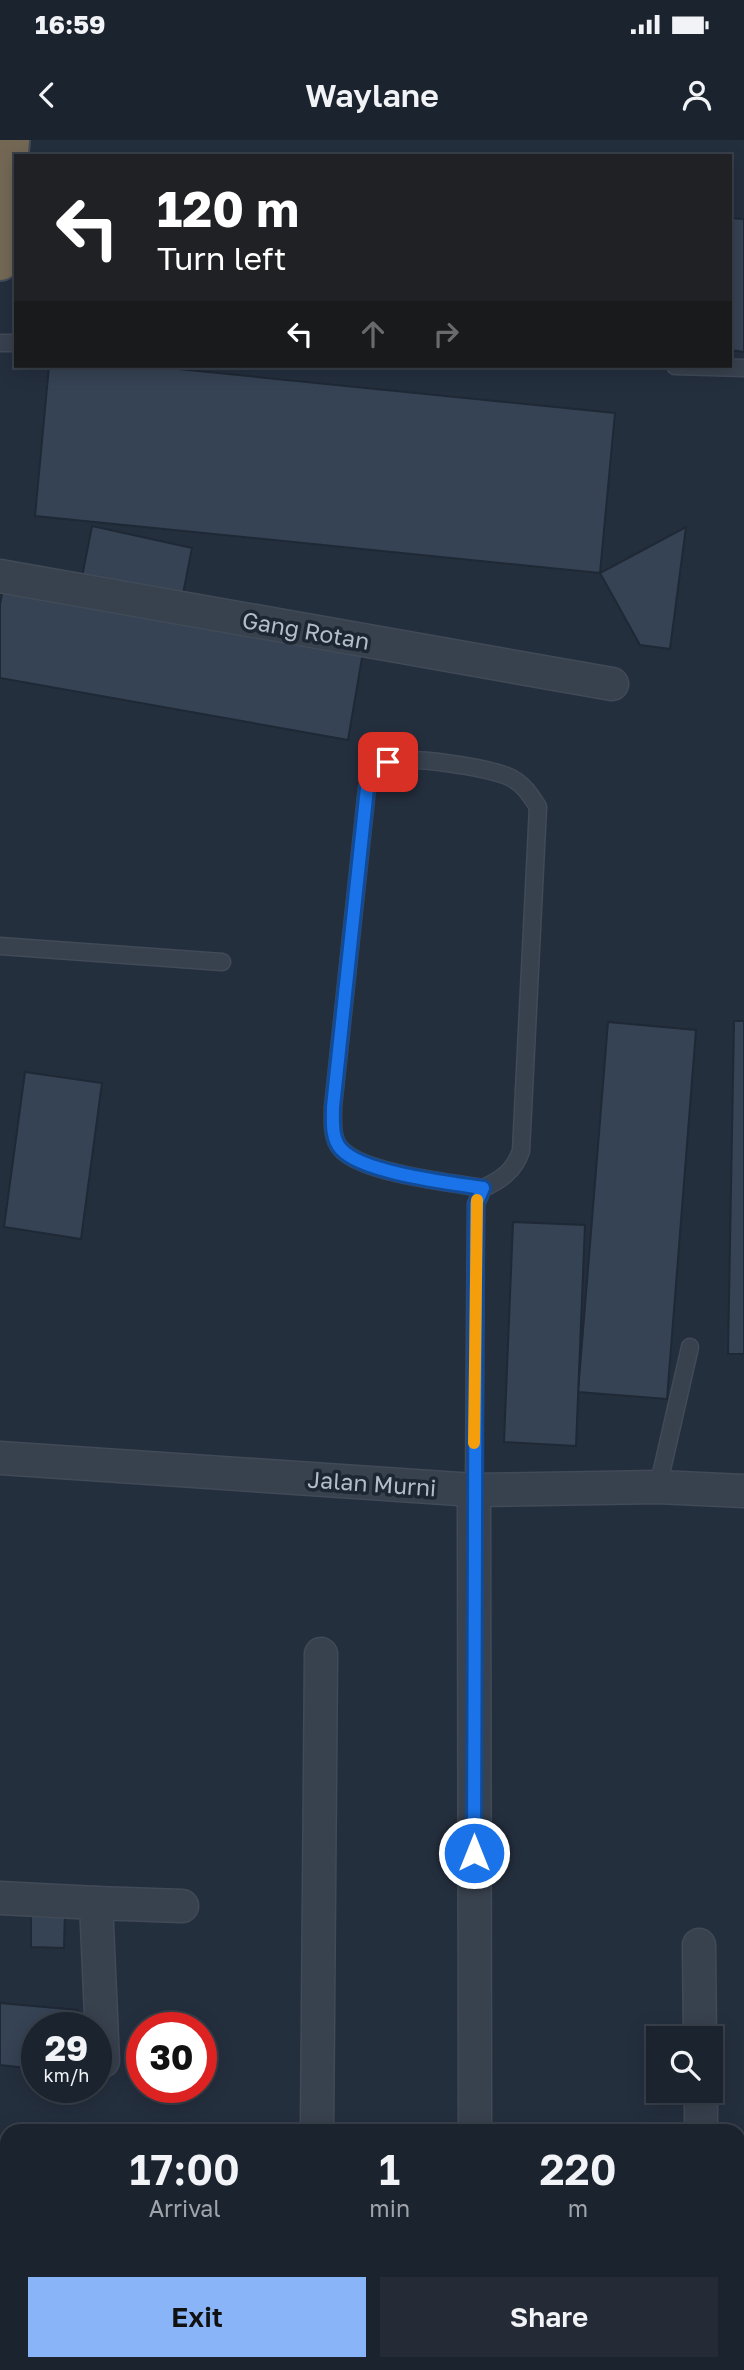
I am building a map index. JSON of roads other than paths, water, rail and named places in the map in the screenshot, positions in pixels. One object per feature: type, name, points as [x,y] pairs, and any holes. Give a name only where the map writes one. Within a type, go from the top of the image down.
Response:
[{"type":"highway","points":[[2,238],[10,140]]},
{"type":"street","name":"Gang Rotan","points":[[0,576],[612,684]]},
{"type":"street","name":"Jalan Murni","points":[[0,1458],[474,1490],[658,1487],[744,1491]]},
{"type":"street","points":[[474,1490],[475,2124]]},
{"type":"street","points":[[317,2124],[321,1654]]},
{"type":"street","points":[[0,1898],[182,1906]]},
{"type":"street","points":[[96,1903],[101,2012]]},
{"type":"street","points":[[699,1945],[700,2026]]},
{"type":"street","points":[[701,2103],[701,2124]]},
{"type":"lane","points":[[474,1490],[476,1204],[483,1188],[505,1175],[521,1151],[538,807],[527,790],[508,776],[433,760],[388,762],[378,771],[367,788],[333,1107],[333,1131],[340,1148],[353,1158],[415,1178],[483,1188]]},
{"type":"lane","points":[[0,946],[222,962]]},
{"type":"lane","points":[[658,1487],[690,1348]]}]
